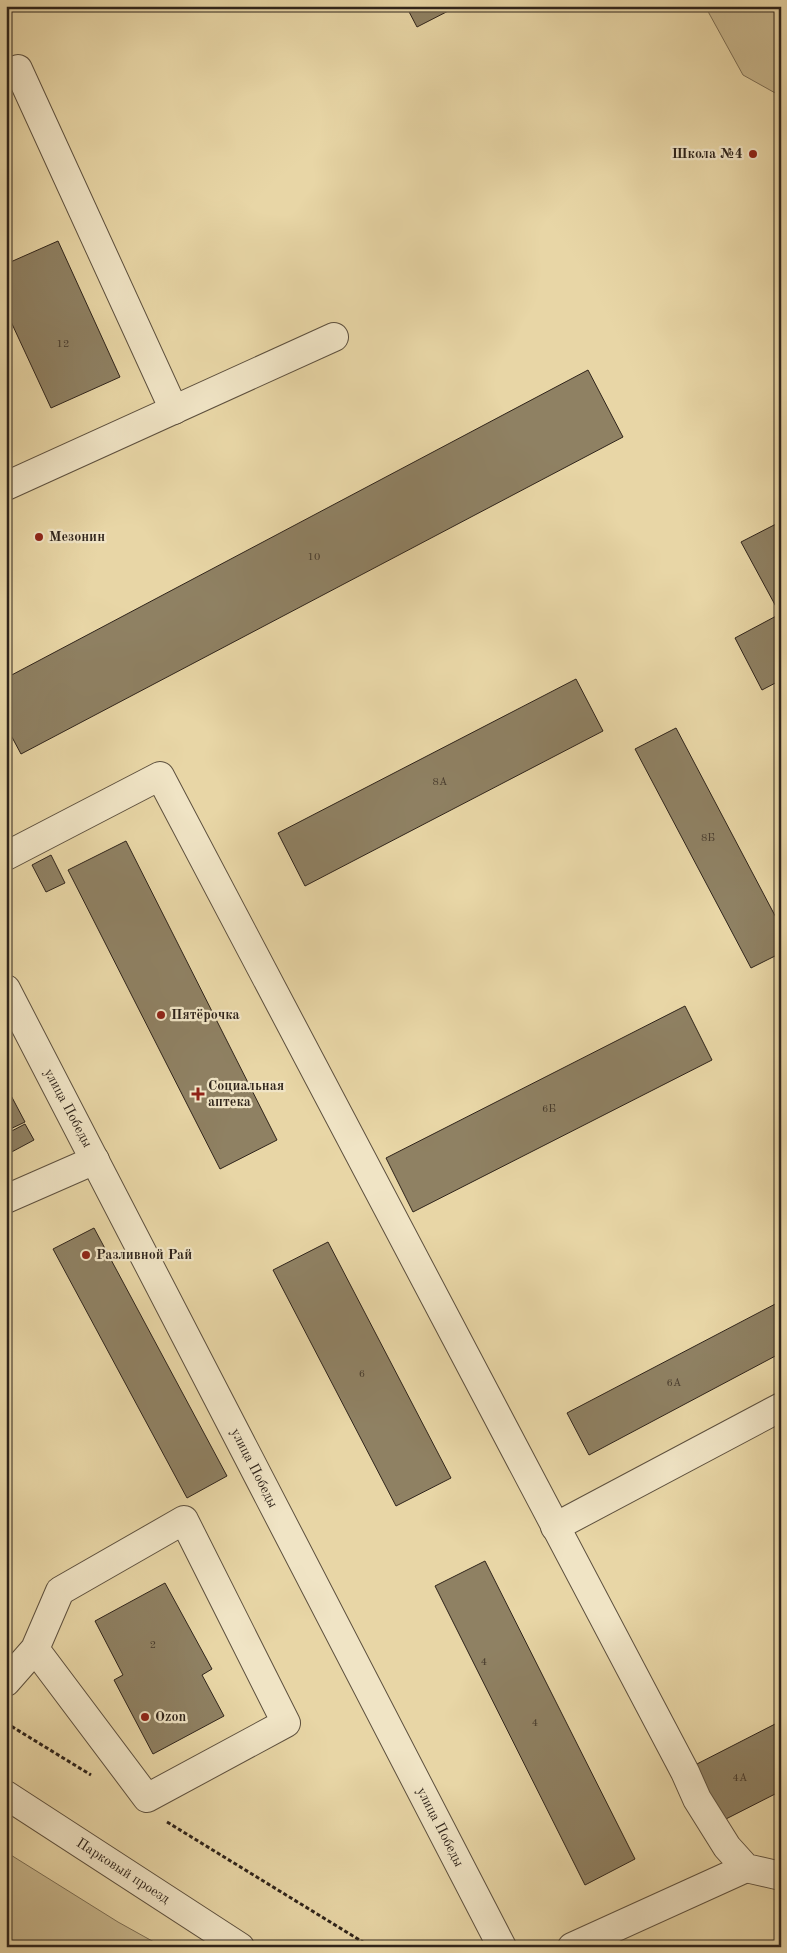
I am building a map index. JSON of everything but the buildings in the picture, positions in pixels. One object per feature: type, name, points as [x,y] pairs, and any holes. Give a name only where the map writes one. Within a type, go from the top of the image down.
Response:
[{"type":"street","points":[[6,75],[18,69],[174,410]]},
{"type":"street","points":[[6,486],[334,337]]},
{"type":"street","points":[[6,856],[160,776],[685,1772],[697,1799],[728,1847],[746,1868],[781,1876]]},
{"type":"street","name":"улица Победы","points":[[6,989],[502,1947]]},
{"type":"street","points":[[6,1199],[95,1160]]},
{"type":"street","points":[[556,1527],[781,1407]]},
{"type":"street","points":[[6,1682],[35,1649],[60,1591],[184,1520],[286,1723],[147,1798],[35,1649]]},
{"type":"street","name":"Парковый проезд","points":[[6,1795],[240,1947]]},
{"type":"street","points":[[572,1947],[746,1868]]},
{"type":"path","points":[[6,1723],[91,1775]]},
{"type":"path","points":[[159,1817],[371,1947]]},
{"type":"shaded area","points":[[705,6],[781,6],[781,95],[743,75]]},
{"type":"shaded area","points":[[6,1852],[118,1922],[163,1947],[6,1947]]},
{"type":"place","name":"Школа №4","points":[[753,154]]},
{"type":"place","name":"Мезонин","points":[[39,537]]},
{"type":"place","name":"Пятёрочка","points":[[161,1015]]},
{"type":"place","name":"Социальная аптека","points":[[198,1094]]},
{"type":"place","name":"Разливной Рай","points":[[86,1255]]},
{"type":"place","name":"Ozon","points":[[145,1717]]}]
